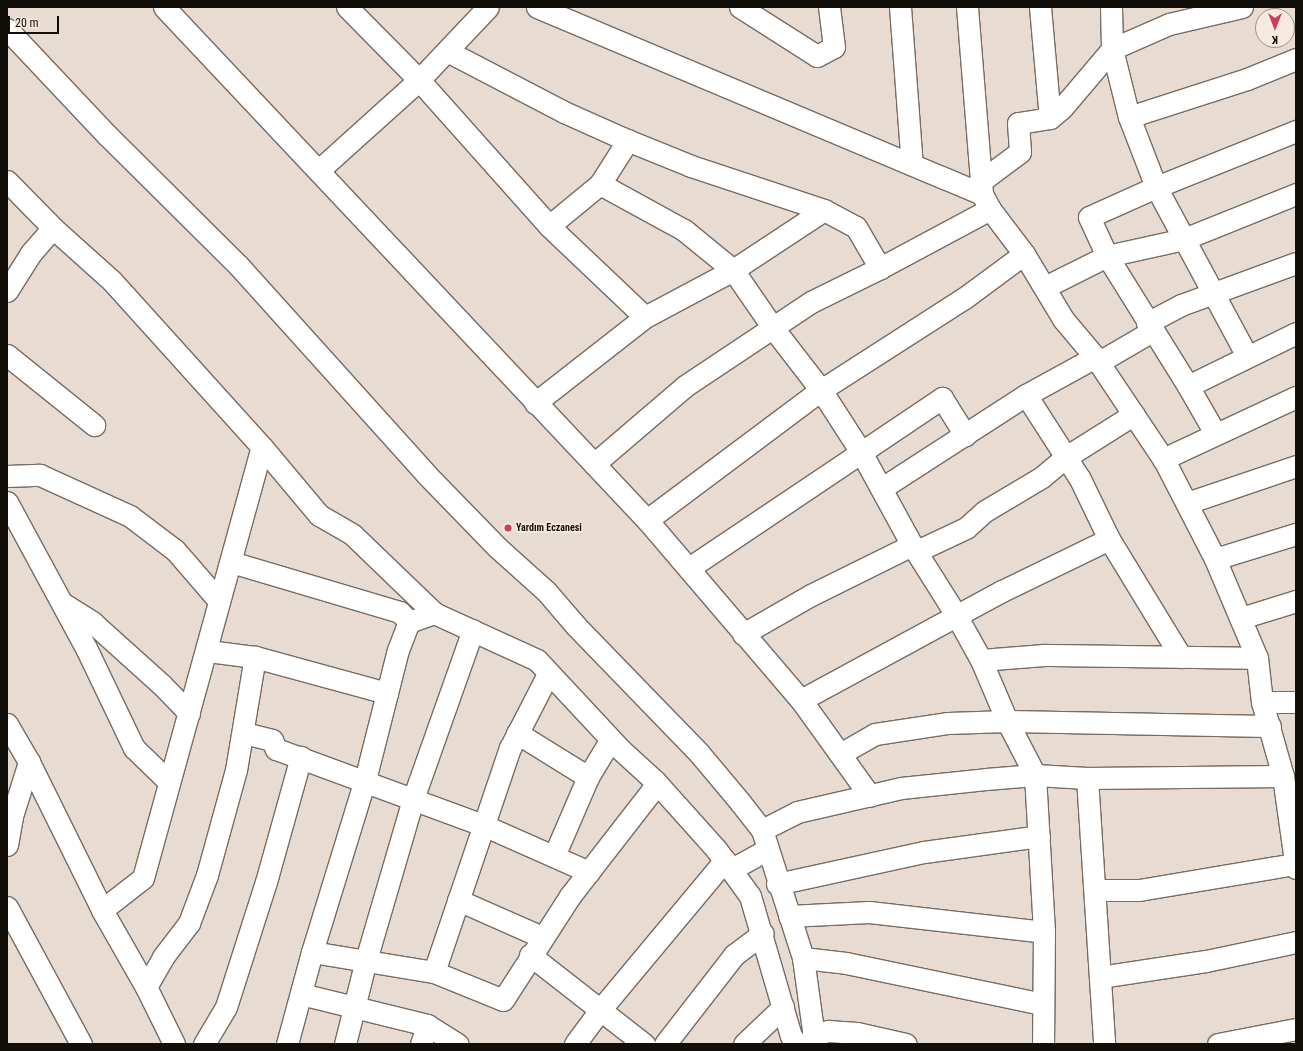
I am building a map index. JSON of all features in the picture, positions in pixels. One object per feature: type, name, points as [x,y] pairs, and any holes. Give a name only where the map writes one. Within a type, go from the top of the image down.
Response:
[{"type":"street","points":[[164,7],[319,170],[535,403],[647,520],[801,700],[870,796]]},
{"type":"street","points":[[347,7],[419,80],[549,226],[645,317]]},
{"type":"street","points":[[319,170],[419,80],[488,7]]},
{"type":"street","points":[[537,7],[984,195]]},
{"type":"street","points":[[740,7],[759,13],[817,56],[834,48],[829,7]]},
{"type":"street","points":[[900,7],[912,166]]},
{"type":"street","points":[[967,7],[984,195],[1024,254],[1063,319],[1097,360],[1163,459],[1215,559],[1257,658],[1262,702],[1270,726],[1293,820],[1296,866],[1139,890],[1095,890]]},
{"type":"street","points":[[1040,7],[1050,118]]},
{"type":"street","points":[[1111,7],[1112,49],[1129,117],[1156,187],[1247,356]]},
{"type":"street","points":[[594,464],[685,386],[811,302],[880,268],[984,195],[1020,152],[1018,123],[1050,118],[1062,108],[1112,49],[1171,15],[1242,7]]},
{"type":"street","points":[[7,28],[107,135],[238,265],[426,474],[498,548],[546,591],[576,626],[699,753],[765,840],[777,884],[802,958],[808,1041]]},
{"type":"street","points":[[447,52],[564,112],[628,140],[692,166],[824,210],[856,227],[880,268]]},
{"type":"street","points":[[1129,117],[1247,78],[1296,59]]},
{"type":"street","points":[[1215,433],[1188,386],[1107,256],[1089,217],[1156,187],[1296,131]]},
{"type":"street","points":[[549,226],[600,184],[628,140]]},
{"type":"street","points":[[7,181],[54,228],[112,281],[262,447],[319,515],[353,535],[434,613],[474,630],[536,660],[611,739],[657,784],[728,865],[750,896],[763,933],[791,1036],[808,1041],[828,1031],[857,1033],[906,1044]]},
{"type":"street","points":[[600,184],[684,230],[733,270],[773,328],[821,390],[861,452],[914,548],[956,615],[981,660],[1007,721],[1035,775],[1044,932],[1042,1004],[1043,1044]]},
{"type":"street","points":[[1045,287],[1107,256],[1184,239],[1296,194]]},
{"type":"street","points":[[535,403],[645,317],[733,270],[824,210]]},
{"type":"street","points":[[7,291],[31,253],[54,228]]},
{"type":"street","points":[[647,520],[821,390],[963,299],[1024,254]]},
{"type":"street","points":[[882,488],[1026,395],[1097,360],[1150,327],[1181,305],[1296,263]]},
{"type":"street","points":[[1188,386],[1296,333]]},
{"type":"street","points":[[7,355],[94,425]]},
{"type":"street","points":[[1026,395],[1080,479],[1109,540],[1181,657]]},
{"type":"street","points":[[1163,459],[1215,433],[1296,397]]},
{"type":"street","points":[[689,568],[942,398],[965,435]]},
{"type":"street","points":[[743,634],[810,595],[914,548],[966,528],[985,511],[1042,477],[1066,457],[1134,414]]},
{"type":"street","points":[[102,910],[143,878],[168,781],[208,651],[219,601],[262,447]]},
{"type":"street","points":[[1187,503],[1296,466]]},
{"type":"street","points":[[7,476],[40,475],[130,516],[175,550],[219,601]]},
{"type":"street","points":[[7,502],[59,601],[87,650],[134,748],[168,781]]},
{"type":"street","points":[[1215,559],[1296,534]]},
{"type":"street","points":[[801,700],[956,615],[1109,540]]},
{"type":"street","points":[[231,562],[400,612],[409,622]]},
{"type":"street","points":[[59,601],[103,631],[189,713]]},
{"type":"street","points":[[1241,618],[1296,601]]},
{"type":"street","points":[[287,1044],[312,952],[365,780],[398,650],[409,622],[434,613]]},
{"type":"street","points":[[345,1044],[366,960],[413,799],[474,630]]},
{"type":"street","points":[[208,651],[255,658],[387,693]]},
{"type":"street","points":[[981,660],[1044,655],[1257,658]]},
{"type":"street","points":[[146,987],[163,957],[189,923],[207,875],[244,733],[255,658]]},
{"type":"street","points":[[434,972],[483,824],[517,733],[548,674]]},
{"type":"street","points":[[1262,702],[1296,702]]},
{"type":"street","points":[[840,754],[875,734],[898,729],[948,723],[1007,721],[1270,726]]},
{"type":"street","points":[[7,724],[20,756],[102,910],[146,987],[174,1044]]},
{"type":"street","points":[[244,733],[272,740],[276,749],[483,824],[589,872]]},
{"type":"street","points":[[517,733],[588,778]]},
{"type":"street","points":[[554,856],[588,778],[611,739]]},
{"type":"street","points":[[7,845],[20,756]]},
{"type":"street","points":[[204,1044],[226,1007],[266,882],[301,757]]},
{"type":"street","points":[[575,1044],[600,1010],[728,865],[765,840],[797,812],[900,788],[1035,775],[1088,778],[1283,776]]},
{"type":"street","points":[[1088,778],[1104,1044]]},
{"type":"street","points":[[312,952],[434,972],[503,1000],[542,937],[589,872],[657,784]]},
{"type":"street","points":[[777,884],[924,852],[1039,836]]},
{"type":"street","points":[[458,900],[542,937]]},
{"type":"street","points":[[7,907],[81,1044]]},
{"type":"street","points":[[789,916],[869,912],[1044,932]]},
{"type":"street","points":[[665,1044],[734,955],[763,933]]},
{"type":"street","points":[[1100,977],[1206,961],[1296,942]]},
{"type":"street","points":[[530,955],[644,1044]]},
{"type":"street","points":[[802,958],[846,963],[1042,1004]]},
{"type":"street","points":[[301,994],[354,1008],[424,1034],[457,1044]]},
{"type":"street","points":[[744,1044],[783,1007]]},
{"type":"street","points":[[1218,1044],[1296,1030]]},
{"type":"place","name":"Yardım Eczanesi","points":[[508,528]]}]
